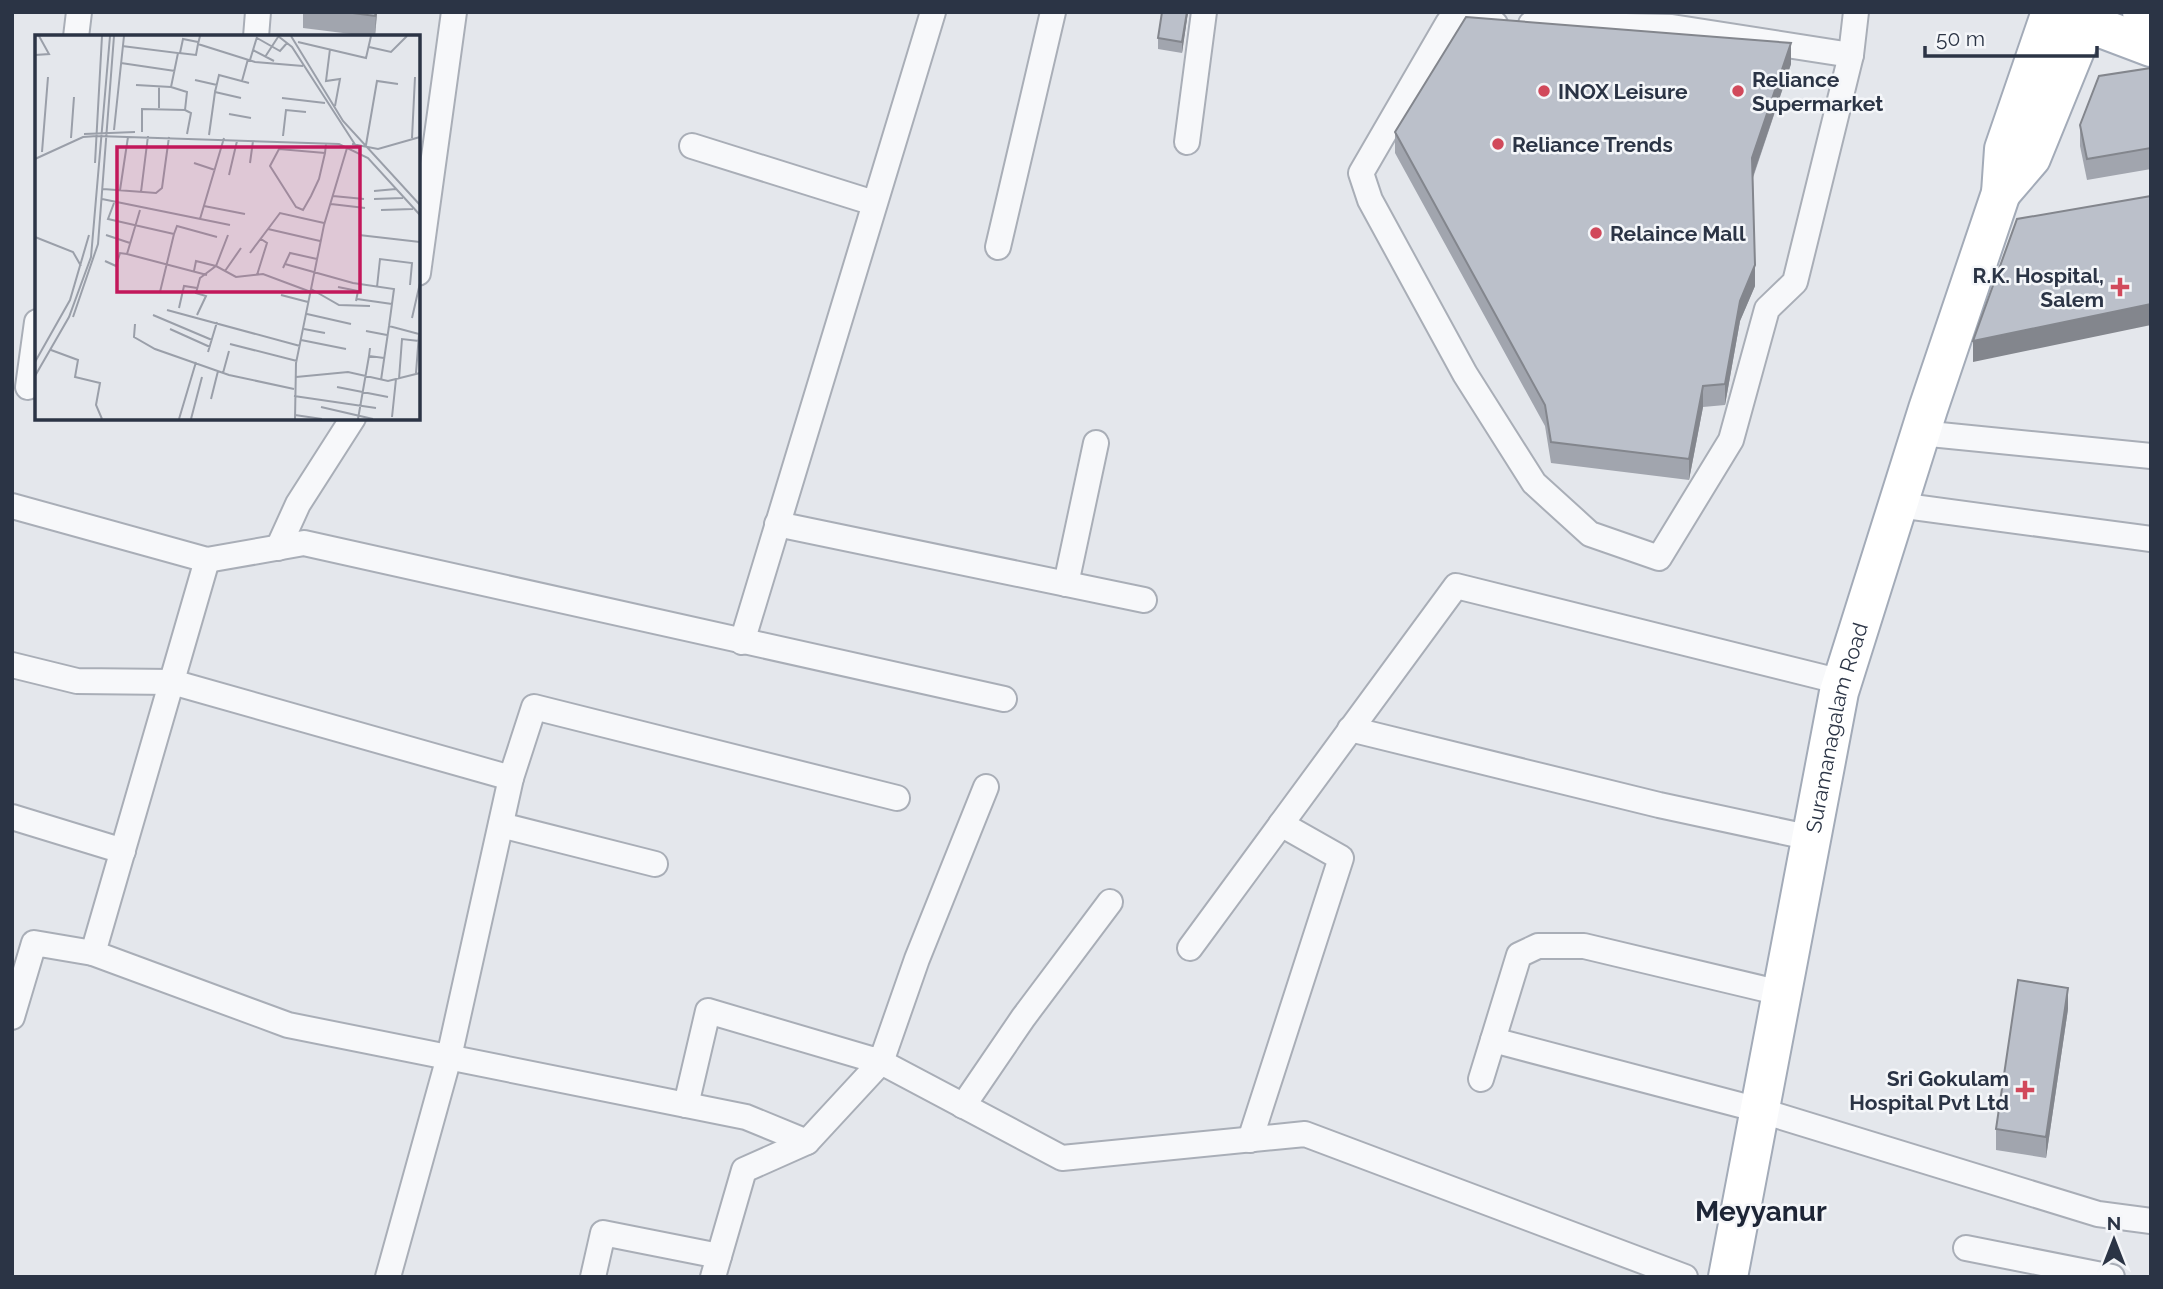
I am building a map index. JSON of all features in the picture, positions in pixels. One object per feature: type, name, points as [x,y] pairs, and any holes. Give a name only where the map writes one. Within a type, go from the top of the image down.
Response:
[{"type":"main road","points":[[2142,12],[2151,21]]},
{"type":"main road","points":[[2074,15],[2151,36]]},
{"type":"main road","points":[[2074,15],[2151,47]]},
{"type":"main road","name":"Suramanagalam Road","points":[[1737,1274],[1759,1110],[1842,682],[1920,433],[2001,193],[2031,158],[2074,15]]},
{"type":"street","points":[[76,35],[79,12]]},
{"type":"street","points":[[256,35],[258,12]]},
{"type":"street","points":[[420,259],[454,12]]},
{"type":"street","points":[[742,642],[933,12]]},
{"type":"street","points":[[998,247],[1053,12]]},
{"type":"street","points":[[1187,142],[1204,12]]},
{"type":"street","points":[[1851,55],[1673,20],[1448,23],[1361,173],[1370,200],[1465,374],[1534,483],[1590,534],[1659,558],[1731,440],[1767,309],[1795,282],[1851,55],[1856,12]]},
{"type":"street","points":[[692,146],[874,203]]},
{"type":"street","points":[[26,387],[35,334]]},
{"type":"street","points":[[278,548],[298,504],[352,420]]},
{"type":"street","points":[[1920,433],[2151,456]]},
{"type":"street","points":[[1066,584],[1096,443]]},
{"type":"street","points":[[1898,505],[2151,539]]},
{"type":"street","points":[[12,506],[207,560],[304,543],[1004,699]]},
{"type":"street","points":[[777,524],[1144,600]]},
{"type":"street","points":[[93,953],[207,560]]},
{"type":"street","points":[[1190,948],[1456,586],[1842,682]]},
{"type":"street","points":[[12,665],[77,681],[172,682],[511,778]]},
{"type":"street","points":[[388,1277],[449,1057],[511,778],[534,707],[897,798]]},
{"type":"street","points":[[1350,729],[1659,805],[1812,838]]},
{"type":"street","points":[[593,1277],[603,1233],[716,1267],[744,1170],[807,1142],[881,1062],[917,959],[986,787]]},
{"type":"street","points":[[12,817],[123,851]]},
{"type":"street","points":[[1250,1140],[1341,858],[1281,824]]},
{"type":"street","points":[[501,825],[655,864]]},
{"type":"street","points":[[963,1106],[1023,1018],[1110,902]]},
{"type":"street","points":[[12,1017],[34,943],[93,953],[288,1025],[746,1117],[807,1142]]},
{"type":"street","points":[[1482,1079],[1519,955],[1538,946],[1584,946],[1781,993]]},
{"type":"street","points":[[686,1105],[708,1011],[881,1062],[1062,1158],[1305,1134],[1685,1277]]},
{"type":"street","points":[[1493,1040],[1759,1110],[2098,1214],[2151,1221]]},
{"type":"street","points":[[1966,1248],[2112,1277]]},
{"type":"building","points":[[345,12],[376,12],[375,16]]},
{"type":"building","points":[[1162,12],[1187,12],[1182,42],[1158,38]]},
{"type":"building","name":"Relaince Mall","points":[[1466,17],[1791,43],[1752,158],[1755,265],[1740,301],[1725,384],[1703,386],[1689,459],[1551,442],[1545,405],[1395,132]]},
{"type":"building","points":[[2151,68],[2151,148],[2087,159],[2080,125],[2099,76]]},
{"type":"building","points":[[2151,196],[2151,304],[1973,341],[2017,219]]},
{"type":"building","points":[[2018,980],[2068,988],[2046,1137],[1996,1129]]},
{"type":"place","name":"INOX Leisure","points":[[1544,91]]},
{"type":"place","name":"Reliance Supermarket","points":[[1738,91]]},
{"type":"place","name":"Reliance Trends","points":[[1498,144]]},
{"type":"place","name":"Relaince Mall","points":[[1596,233]]},
{"type":"place","name":"R.K. Hospital, Salem","points":[[2120,287]]},
{"type":"place","name":"Sri Gokulam Hospital Pvt Ltd","points":[[2025,1090]]},
{"type":"district","name":"Meyyanur","points":[[1761,1211]]}]
